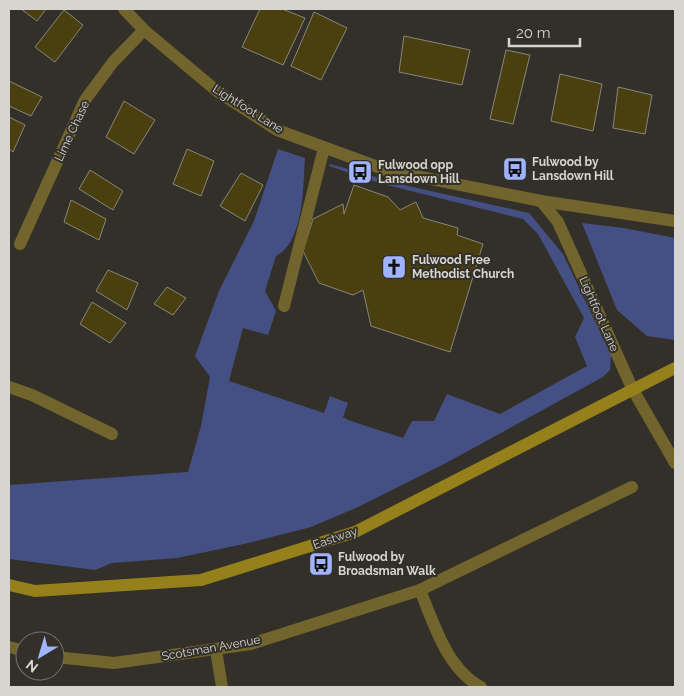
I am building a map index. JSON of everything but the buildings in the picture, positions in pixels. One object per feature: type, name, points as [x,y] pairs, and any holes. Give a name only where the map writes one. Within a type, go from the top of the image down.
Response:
[{"type":"main road","points":[[632,388],[675,368]]},
{"type":"main road","name":"Eastway","points":[[9,586],[35,590],[202,580],[346,535],[632,388]]},
{"type":"street","name":"Lightfoot Lane","points":[[124,9],[144,30],[218,92],[277,130],[386,170],[541,201],[675,221]]},
{"type":"street","name":"Lime Chase","points":[[20,244],[85,100],[114,62],[144,30]]},
{"type":"street","points":[[284,306],[324,148]]},
{"type":"street","name":"Lightfoot Lane","points":[[541,201],[558,222],[632,388],[675,463]]},
{"type":"street","points":[[9,387],[32,395],[112,434]]},
{"type":"street","name":"Scotsman Avenue","points":[[65,658],[114,663],[251,644],[420,590],[632,487]]},
{"type":"street","points":[[420,590],[448,654],[471,682],[481,687]]},
{"type":"street","points":[[216,650],[222,687]]},
{"type":"shaded area","points":[[278,149],[305,158],[300,213],[292,239],[285,249],[276,256],[265,291],[276,311],[268,335],[243,328],[229,381],[324,413],[330,396],[348,403],[343,417],[348,420],[403,438],[412,421],[434,421],[447,394],[500,414],[587,366],[575,337],[584,318],[538,234],[523,219],[379,183],[329,166],[330,164],[408,186],[529,213],[563,254],[611,355],[610,370],[603,377],[446,463],[358,507],[311,527],[177,558],[112,563],[95,570],[9,559],[9,485],[188,472],[201,426],[210,377],[195,356],[219,291],[254,221]]},
{"type":"shaded area","points":[[582,223],[624,228],[675,238],[675,340],[647,336],[617,310]]},
{"type":"place","name":"Fulwood by Lansdown Hill","points":[[515,169]]},
{"type":"place","name":"Fulwood opp Lansdown Hill","points":[[360,172]]},
{"type":"place","name":"Fulwood Free Methodist Church","points":[[394,267]]},
{"type":"place","name":"Fulwood by Broadsman Walk","points":[[321,564]]}]
